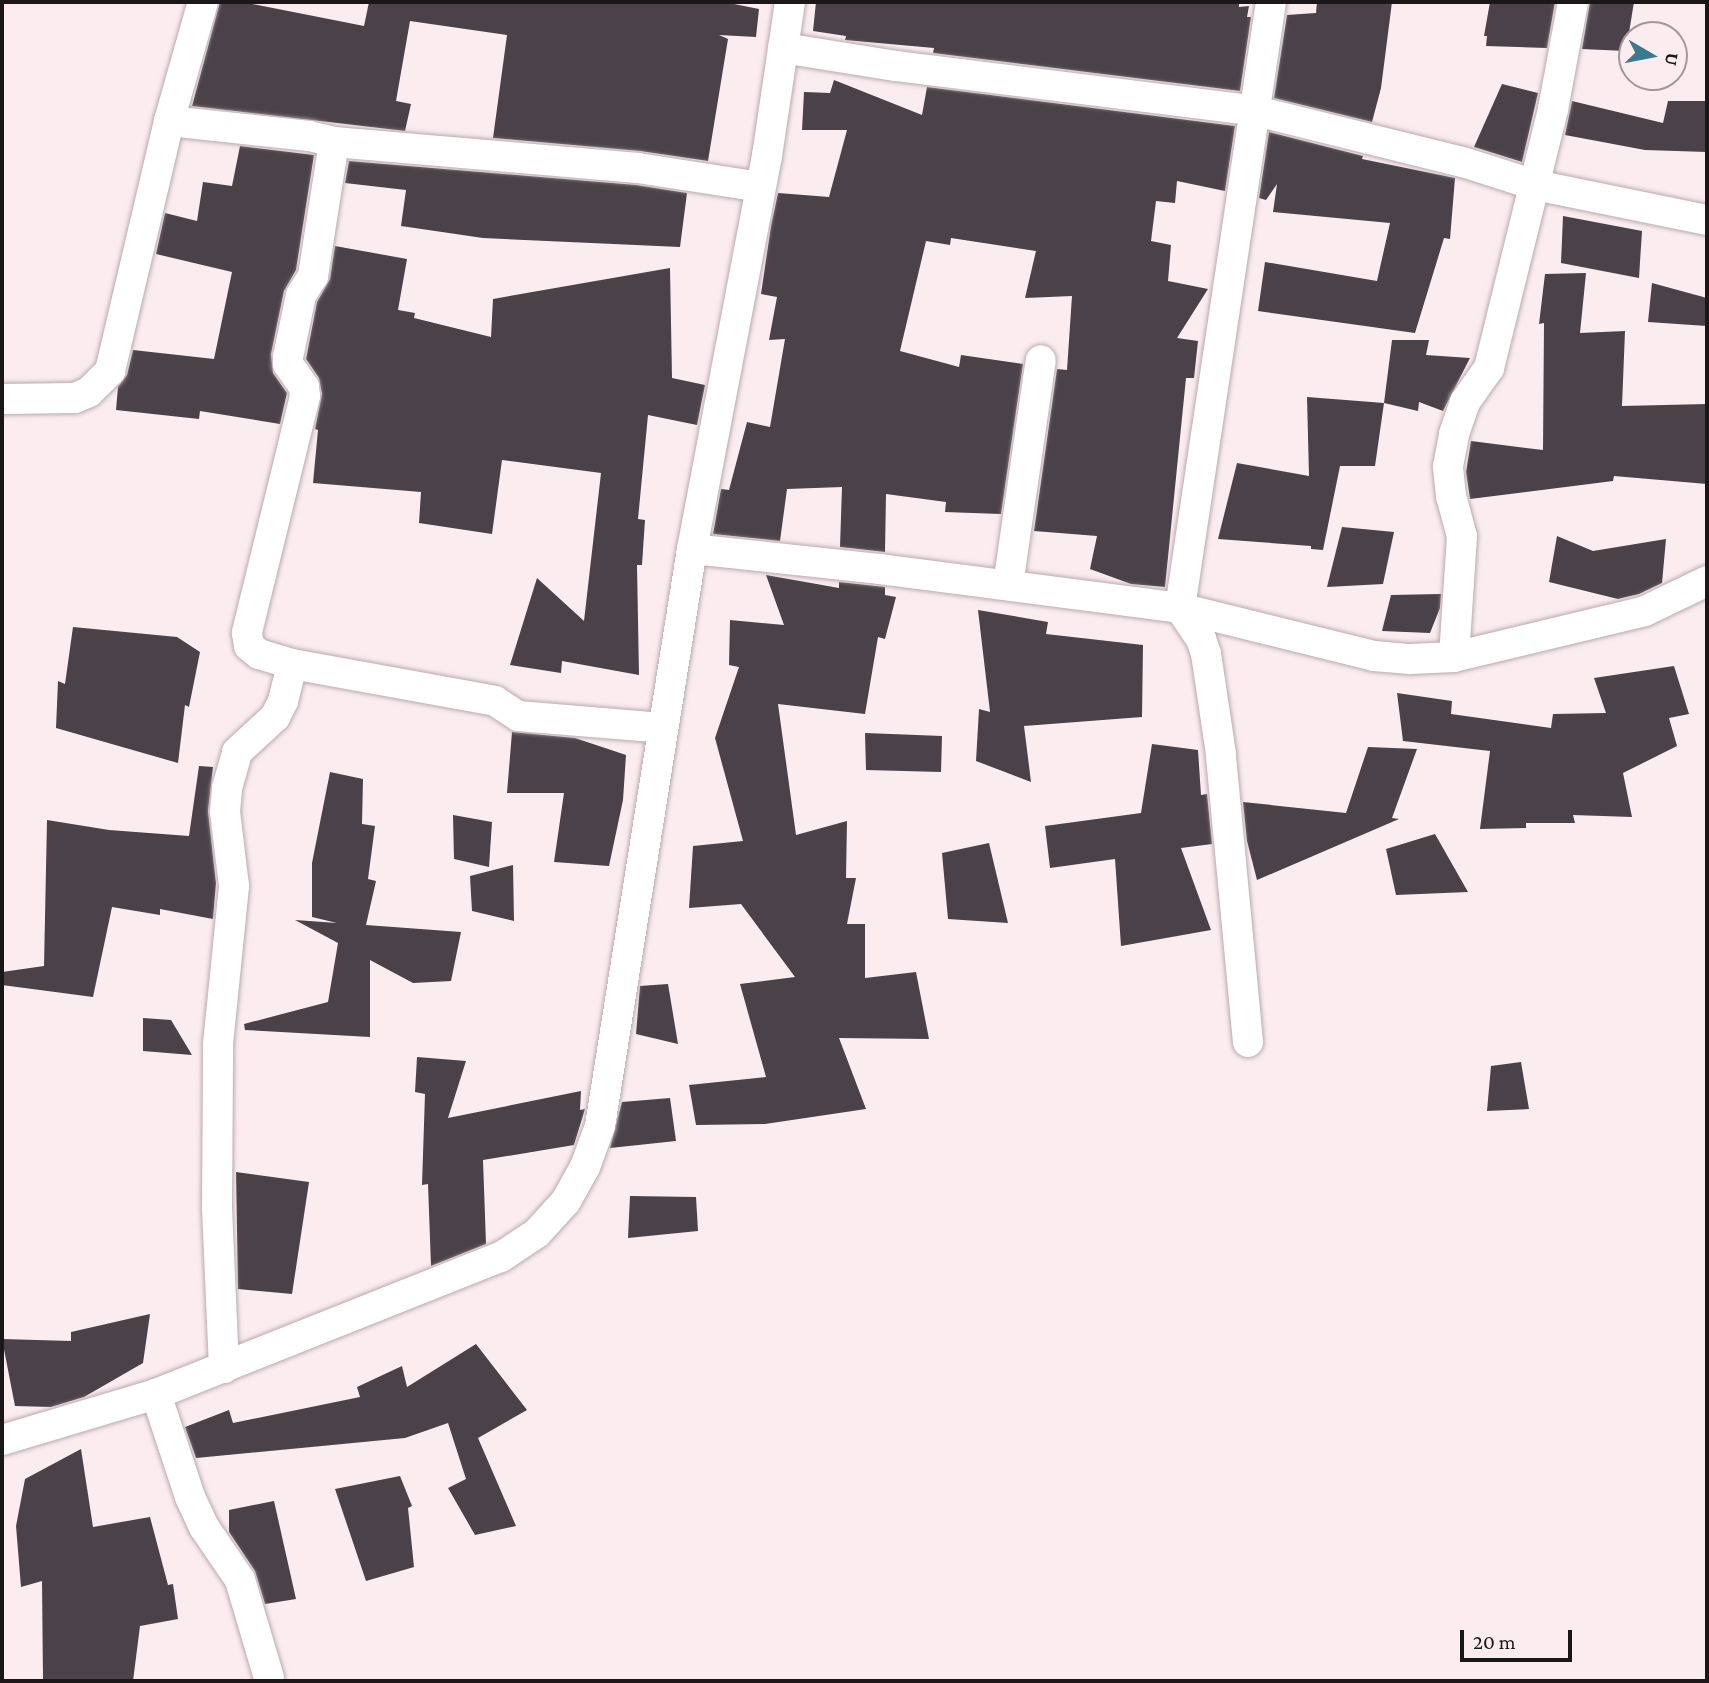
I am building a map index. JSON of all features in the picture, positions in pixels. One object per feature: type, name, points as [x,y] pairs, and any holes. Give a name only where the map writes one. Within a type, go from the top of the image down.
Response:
[{"type":"street","points":[[2,399],[75,398],[89,392],[110,371],[169,121],[203,2]]},
{"type":"street","points":[[2,1440],[156,1394],[501,1256],[537,1233],[566,1201],[585,1167],[600,1126],[692,549],[761,187],[790,2]]},
{"type":"street","points":[[1248,1042],[1221,754],[1206,654],[1201,639],[1180,608],[1271,2]]},
{"type":"street","points":[[1454,657],[1462,537],[1451,496],[1448,466],[1454,434],[1465,402],[1489,368],[1560,78],[1573,2]]},
{"type":"street","points":[[783,48],[896,66],[1256,111],[1466,163],[1535,185],[1707,220]]},
{"type":"street","points":[[169,121],[309,136],[334,142],[638,168],[761,187]]},
{"type":"street","points":[[334,142],[313,276],[301,295],[288,357],[288,364],[304,387],[305,396],[247,633],[249,646],[259,654],[292,664],[495,701],[517,716],[663,728]]},
{"type":"street","points":[[1008,585],[1041,360]]},
{"type":"street","points":[[692,549],[1008,585],[1180,608],[1374,656],[1410,659],[1454,657],[1645,611],[1707,581]]},
{"type":"street","points":[[224,1368],[217,1206],[218,1044],[234,886],[225,812],[227,788],[237,752],[275,717],[292,664]]},
{"type":"street","points":[[156,1394],[190,1497],[204,1527],[240,1580],[269,1678]]},
{"type":"building","points":[[220,2],[242,2],[364,26],[369,2],[724,2],[759,9],[756,37],[719,35],[728,39],[708,161],[640,151],[493,138],[507,35],[410,21],[396,101],[411,104],[405,131],[192,106]]},
{"type":"building","points":[[816,2],[1239,2],[1239,7],[1249,6],[1247,17],[1251,17],[1240,91],[933,53],[934,48],[845,40],[846,36],[813,31]]},
{"type":"building","points":[[1317,2],[1392,2],[1381,88],[1372,122],[1274,98],[1287,15],[1316,13]]},
{"type":"building","points":[[1490,2],[1555,2],[1547,48],[1486,46],[1487,36],[1484,36]]},
{"type":"building","points":[[1590,2],[1634,2],[1631,21],[1618,21],[1618,51],[1582,49]]},
{"type":"building","points":[[834,80],[922,115],[927,87],[1235,126],[1225,191],[1177,181],[1175,203],[1156,201],[1151,241],[1171,245],[1168,281],[1208,289],[1177,338],[1198,341],[1194,378],[1186,378],[1165,587],[1131,584],[1090,569],[1097,536],[1034,531],[1057,369],[1067,370],[1072,296],[1025,298],[1036,251],[951,238],[950,245],[926,241],[900,351],[959,367],[961,355],[1023,364],[1001,514],[945,512],[946,502],[886,494],[885,552],[840,547],[842,487],[787,489],[780,541],[713,534],[721,489],[729,490],[747,422],[770,427],[785,339],[769,340],[777,297],[761,294],[771,226],[778,193],[829,197],[847,130],[802,130],[804,92],[830,93]]},
{"type":"building","points":[[1502,84],[1538,93],[1522,162],[1474,147]]},
{"type":"building","points":[[1572,101],[1663,123],[1668,101],[1707,101],[1707,152],[1645,150],[1565,135]]},
{"type":"building","points":[[1269,132],[1363,156],[1362,159],[1455,178],[1450,239],[1444,238],[1415,333],[1258,311],[1265,262],[1377,281],[1390,223],[1273,212],[1277,184],[1266,200],[1259,198]]},
{"type":"building","points":[[240,146],[314,155],[296,270],[284,291],[271,354],[273,373],[287,393],[280,424],[200,411],[199,419],[116,410],[118,387],[127,375],[133,350],[214,359],[232,272],[156,254],[165,213],[197,221],[203,182],[232,186]]},
{"type":"building","points":[[349,161],[636,185],[687,193],[680,247],[483,238],[401,226],[406,190],[345,183]]},
{"type":"building","points":[[1563,216],[1642,231],[1639,278],[1561,263]]},
{"type":"building","points":[[335,246],[407,259],[398,310],[415,313],[414,318],[491,337],[493,299],[670,268],[672,378],[705,385],[697,425],[648,415],[638,519],[645,520],[642,565],[637,565],[639,675],[562,661],[561,673],[510,665],[537,578],[584,621],[601,473],[502,460],[492,534],[419,523],[421,492],[313,483],[318,430],[315,429],[322,394],[319,378],[306,359],[317,302],[330,279]]},
{"type":"building","points":[[1586,273],[1580,333],[1625,331],[1622,406],[1707,404],[1707,484],[1614,476],[1613,481],[1470,499],[1466,472],[1471,441],[1543,450],[1544,323],[1539,324],[1545,274]]},
{"type":"building","points":[[1652,283],[1707,298],[1707,326],[1648,322]]},
{"type":"building","points":[[1392,340],[1429,340],[1426,355],[1470,358],[1443,411],[1419,402],[1418,411],[1384,403]]},
{"type":"building","points":[[1307,397],[1384,403],[1375,466],[1340,466],[1323,550],[1311,549],[1311,546],[1218,539],[1237,463],[1309,476]]},
{"type":"building","points":[[1342,527],[1394,532],[1383,584],[1327,587]]},
{"type":"building","points":[[1557,536],[1593,551],[1666,539],[1662,583],[1639,594],[1618,599],[1549,582]]},
{"type":"building","points":[[766,575],[839,588],[839,582],[885,587],[885,595],[896,597],[885,639],[878,637],[865,714],[778,704],[796,835],[847,821],[846,878],[856,878],[847,924],[865,924],[865,978],[916,972],[929,1039],[839,1038],[866,1109],[765,1124],[696,1125],[689,1085],[766,1077],[740,984],[795,977],[741,904],[689,908],[693,846],[743,841],[715,738],[739,667],[729,665],[730,620],[784,625]]},
{"type":"building","points":[[1441,594],[1440,608],[1430,633],[1382,631],[1391,595]]},
{"type":"building","points":[[978,610],[1048,622],[1046,634],[1143,645],[1142,717],[1024,726],[1031,782],[976,761],[979,709],[990,712]]},
{"type":"building","points":[[73,627],[177,637],[200,652],[189,707],[185,705],[178,763],[56,728],[58,681],[65,684]]},
{"type":"building","points":[[1674,666],[1689,714],[1669,718],[1677,746],[1623,773],[1632,817],[1573,815],[1575,823],[1526,823],[1526,828],[1480,829],[1490,751],[1403,741],[1397,693],[1452,701],[1451,714],[1551,728],[1553,714],[1606,713],[1594,678]]},
{"type":"building","points":[[512,732],[575,738],[626,755],[623,800],[609,866],[554,862],[564,793],[507,793]]},
{"type":"building","points":[[865,733],[942,736],[941,772],[866,770]]},
{"type":"building","points":[[1152,744],[1198,750],[1201,795],[1207,794],[1212,844],[1181,848],[1211,930],[1121,946],[1115,859],[1050,868],[1045,826],[1141,813]]},
{"type":"building","points":[[1368,747],[1417,749],[1392,818],[1399,819],[1257,880],[1247,841],[1243,802],[1346,813]]},
{"type":"building","points":[[199,766],[213,767],[208,811],[216,883],[213,919],[160,909],[160,915],[112,907],[93,997],[2,985],[2,972],[44,966],[47,820],[109,830],[189,836]]},
{"type":"building","points":[[330,772],[363,779],[362,824],[375,826],[368,879],[376,881],[366,925],[461,932],[451,981],[413,983],[370,960],[370,1037],[245,1030],[244,1024],[328,1002],[338,943],[295,920],[337,923],[312,917],[312,863]]},
{"type":"building","points":[[453,815],[492,822],[489,867],[454,859]]},
{"type":"building","points":[[1435,834],[1468,892],[1396,895],[1386,849]]},
{"type":"building","points":[[989,843],[1008,923],[948,919],[942,853]]},
{"type":"building","points":[[513,865],[514,921],[472,911],[470,876]]},
{"type":"building","points":[[668,984],[678,1044],[636,1034],[640,986]]},
{"type":"building","points":[[143,1018],[171,1020],[192,1055],[143,1051]]},
{"type":"building","points":[[417,1057],[466,1061],[448,1118],[581,1091],[580,1110],[585,1109],[574,1145],[483,1160],[486,1244],[431,1266],[428,1184],[422,1185],[425,1094],[415,1092]]},
{"type":"building","points":[[1521,1062],[1529,1109],[1487,1111],[1491,1066]]},
{"type":"building","points":[[670,1098],[676,1141],[610,1148],[622,1102]]},
{"type":"building","points":[[236,1172],[309,1182],[292,1294],[238,1289]]},
{"type":"building","points":[[630,1196],[696,1197],[698,1231],[628,1238]]},
{"type":"building","points":[[150,1314],[143,1363],[84,1397],[51,1407],[15,1406],[2,1339],[71,1341],[71,1332]]},
{"type":"building","points":[[476,1344],[527,1410],[478,1438],[516,1526],[475,1535],[448,1488],[466,1479],[448,1423],[405,1438],[196,1458],[185,1427],[229,1410],[233,1423],[360,1397],[357,1387],[402,1366],[407,1387]]},
{"type":"building","points":[[81,1449],[93,1527],[150,1517],[168,1585],[173,1584],[178,1619],[140,1626],[133,1681],[43,1681],[42,1581],[21,1587],[16,1526],[25,1479]]},
{"type":"building","points":[[400,1476],[412,1506],[408,1508],[414,1567],[366,1581],[335,1489]]},
{"type":"building","points":[[274,1501],[296,1599],[265,1604],[255,1571],[229,1532],[229,1510]]}]
